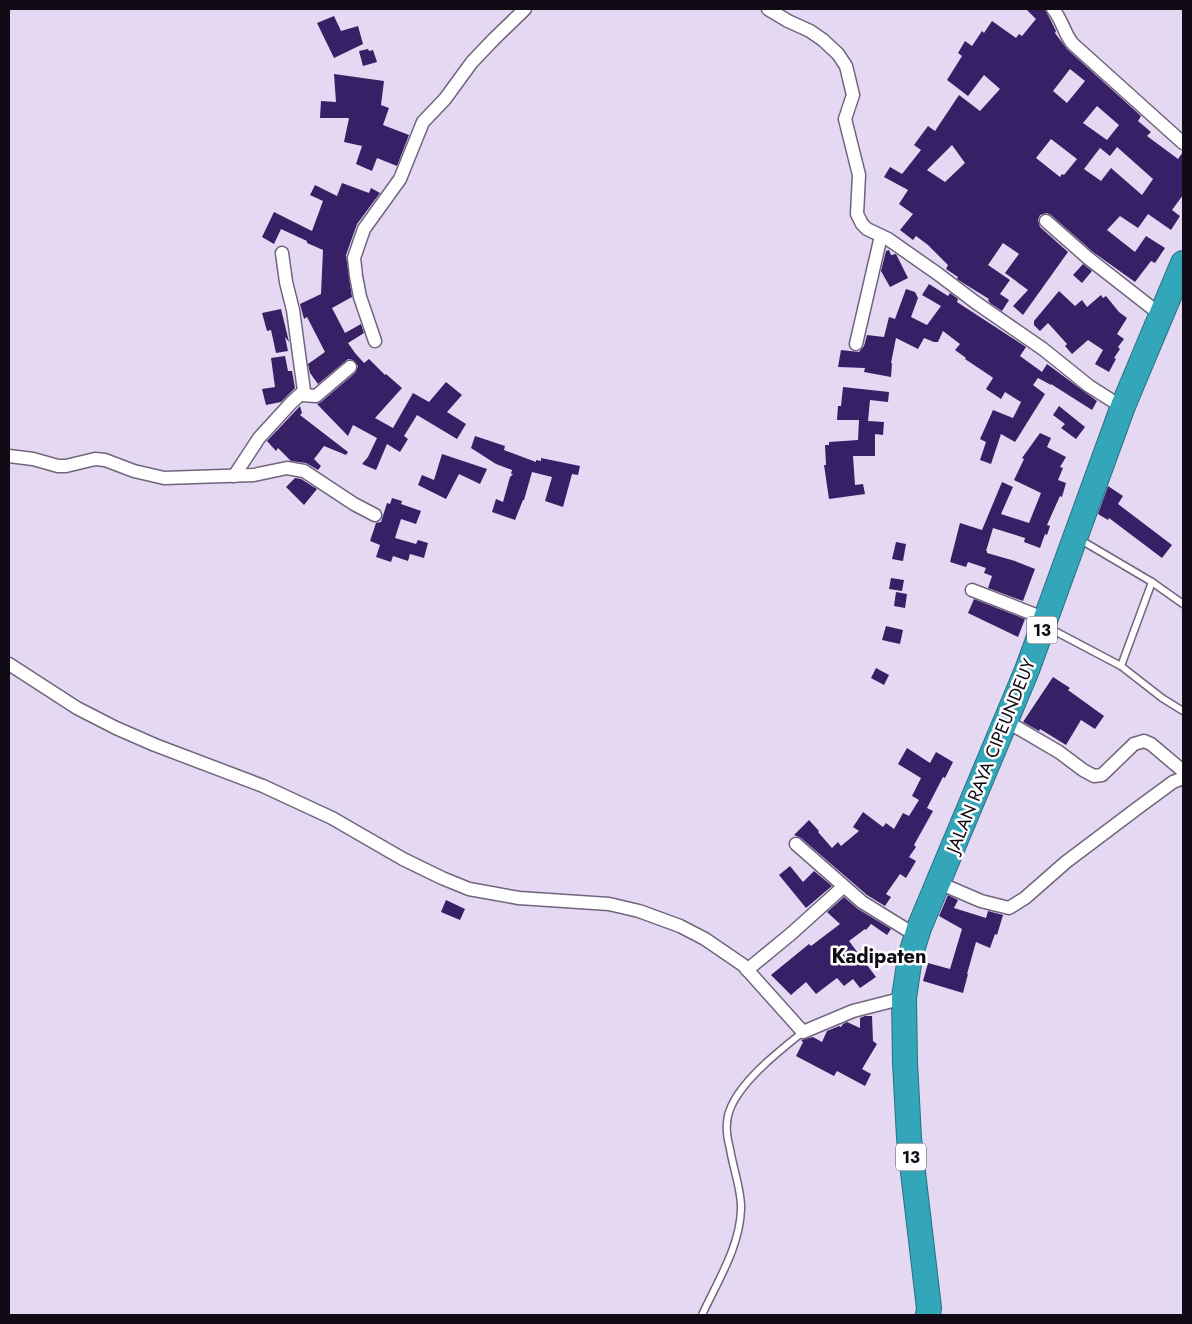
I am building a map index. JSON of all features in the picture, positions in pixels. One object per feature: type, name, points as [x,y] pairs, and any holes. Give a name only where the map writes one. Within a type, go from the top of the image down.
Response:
[{"type":"highway","name":"JALAN RAYA CIPEUNDEUY","points":[[904,998],[910,957],[917,936],[1028,670],[1122,407],[1183,263]]},
{"type":"highway","name":"13","points":[[904,998],[909,1138],[929,1308],[928,1315]]},
{"type":"street","points":[[375,341],[360,298],[354,258],[364,229],[400,179],[423,122],[445,99],[478,56],[526,9]]},
{"type":"street","points":[[768,9],[788,21],[810,30],[838,54],[846,66],[853,95],[845,119],[858,175],[857,214],[862,224],[867,229],[888,239],[938,274],[1043,349],[1089,386],[1122,407]]},
{"type":"street","points":[[1053,9],[1060,17],[1066,34],[1073,44],[1183,143]]},
{"type":"street","points":[[1046,221],[1088,258],[1161,315]]},
{"type":"street","points":[[856,344],[880,236]]},
{"type":"street","points":[[234,476],[259,438],[291,403],[302,394],[304,386],[293,310],[286,282],[282,253]]},
{"type":"street","points":[[302,394],[316,396],[350,367]]},
{"type":"street","points":[[9,456],[33,459],[58,466],[105,460],[134,471],[164,478],[254,475],[286,468],[296,469],[375,515]]},
{"type":"street","points":[[972,590],[1045,622]]},
{"type":"street","points":[[9,664],[77,708],[108,724],[155,745],[263,786],[332,818],[403,859],[469,889],[496,895],[545,901],[608,904],[639,911],[680,926],[705,939],[732,957],[747,970],[803,1032],[853,1010],[904,998]]},
{"type":"street","points":[[1006,721],[1094,776],[1102,775],[1134,744],[1144,741],[1151,744],[1183,771]]},
{"type":"street","points":[[939,883],[980,901],[1009,908],[1025,898],[1066,862],[1132,812],[1174,782],[1183,778]]},
{"type":"street","points":[[796,844],[843,887],[876,912],[917,936]]},
{"type":"street","points":[[747,970],[843,887]]},
{"type":"lane","points":[[1075,537],[1152,582],[1183,604]]},
{"type":"lane","points":[[1121,666],[1152,582]]},
{"type":"lane","points":[[1045,622],[1121,666],[1162,698],[1183,711]]},
{"type":"lane","points":[[702,1315],[732,1251],[740,1220],[740,1198],[730,1149],[727,1122],[731,1105],[766,1061],[803,1032]]},
{"type":"building","points":[[1026,9],[1045,9],[1056,31],[1055,33],[1067,49],[1141,116],[1138,121],[1151,132],[1147,136],[1178,159],[1183,152],[1183,195],[1172,210],[1180,216],[1171,230],[1148,214],[1138,228],[1120,216],[1107,230],[1135,252],[1146,236],[1165,248],[1155,263],[1151,261],[1135,282],[1093,252],[1051,215],[1047,213],[1040,215],[1038,220],[1040,227],[1068,252],[1023,315],[1013,306],[1028,290],[1005,273],[1019,254],[1003,243],[988,265],[1010,280],[1000,294],[1009,300],[1002,311],[990,303],[989,299],[957,279],[958,277],[946,269],[948,265],[928,245],[916,236],[913,240],[900,230],[913,214],[899,204],[908,190],[884,177],[890,167],[902,174],[921,150],[914,145],[928,126],[935,131],[959,95],[980,111],[1000,89],[984,75],[968,96],[947,80],[962,56],[958,53],[965,41],[972,46],[982,31],[984,33],[992,21],[1016,38],[1019,34],[1022,36],[1036,19]],"holes":[[[1070,69],[1085,81],[1067,103],[1053,91]],[[1097,106],[1119,125],[1107,140],[1083,123]],[[1051,139],[1077,159],[1064,175],[1062,174],[1060,177],[1036,158]],[[952,145],[965,163],[945,182],[927,170]],[[1117,147],[1153,179],[1142,195],[1111,168],[1101,181],[1084,169],[1100,148],[1110,156]]]},
{"type":"building","points":[[334,16],[341,31],[358,26],[363,44],[334,58],[317,23]]},
{"type":"building","points":[[368,49],[369,51],[373,50],[377,62],[363,66],[359,51]]},
{"type":"building","points":[[334,74],[384,81],[381,105],[389,108],[383,125],[409,135],[397,166],[377,158],[372,171],[356,164],[362,146],[344,142],[349,118],[320,118],[321,101],[336,102]]},
{"type":"building","points":[[342,183],[369,193],[371,188],[380,193],[357,224],[346,255],[352,297],[332,308],[345,333],[361,324],[364,333],[348,343],[355,353],[364,363],[369,359],[402,388],[375,418],[393,428],[413,393],[429,402],[446,382],[462,395],[447,412],[466,424],[457,439],[417,415],[404,436],[408,439],[400,452],[387,444],[376,470],[362,464],[368,457],[377,438],[353,425],[348,436],[317,404],[355,373],[358,366],[353,360],[348,359],[318,384],[310,373],[308,364],[325,352],[307,317],[304,319],[300,304],[321,294],[323,250],[281,229],[274,244],[262,237],[274,212],[312,231],[323,201],[310,195],[315,185],[337,196]]},
{"type":"building","points":[[889,250],[891,255],[896,254],[908,278],[890,287],[881,271],[886,251]]},
{"type":"building","points":[[1083,264],[1092,271],[1082,283],[1073,275]]},
{"type":"building","points":[[929,284],[948,296],[950,293],[958,299],[957,302],[1026,347],[1020,356],[1042,372],[1047,364],[1097,401],[1092,410],[1038,378],[1033,385],[1045,394],[1015,442],[1001,434],[991,464],[980,460],[986,442],[980,439],[993,410],[1013,418],[1021,402],[1005,392],[1001,399],[986,389],[993,378],[955,350],[960,344],[943,331],[938,342],[924,338],[918,349],[896,338],[891,363],[891,377],[864,372],[865,368],[838,367],[841,350],[859,352],[864,346],[867,335],[884,337],[889,317],[895,319],[906,289],[915,292],[918,298],[911,317],[927,325],[941,306],[922,295]]},
{"type":"building","points":[[1059,291],[1075,306],[1082,300],[1087,307],[1101,295],[1103,298],[1106,296],[1119,312],[1127,318],[1117,334],[1124,339],[1118,347],[1120,349],[1114,358],[1116,359],[1109,372],[1095,364],[1103,350],[1088,340],[1072,354],[1065,346],[1067,344],[1048,323],[1040,331],[1034,325],[1034,321]]},
{"type":"building","points":[[281,309],[289,342],[285,337],[288,351],[276,353],[271,330],[267,331],[262,313]]},
{"type":"building","points":[[285,356],[288,371],[292,371],[295,388],[281,402],[266,405],[262,389],[275,387],[271,358]]},
{"type":"building","points":[[843,387],[889,392],[888,402],[870,400],[868,421],[884,422],[883,435],[875,434],[875,456],[853,456],[855,485],[863,484],[865,494],[829,499],[824,465],[826,465],[825,445],[829,445],[829,442],[858,440],[859,420],[837,420],[838,406],[841,406]]},
{"type":"building","points":[[300,406],[302,413],[300,415],[348,452],[346,455],[324,446],[314,459],[321,466],[318,470],[306,463],[291,461],[278,448],[276,451],[267,441]]},
{"type":"building","points":[[1059,406],[1085,427],[1076,439],[1061,428],[1065,424],[1053,415]]},
{"type":"building","points":[[1040,433],[1051,438],[1047,447],[1066,457],[1060,467],[1063,468],[1058,480],[1066,483],[1062,497],[1060,496],[1047,525],[1050,526],[1047,535],[1045,534],[1040,548],[1024,542],[1025,538],[993,528],[986,551],[987,553],[1035,569],[1023,601],[988,588],[992,576],[984,573],[986,568],[968,562],[966,567],[950,562],[960,523],[982,530],[1002,482],[1013,487],[1001,514],[1029,523],[1041,493],[1014,480],[1024,459],[1022,458]]},
{"type":"building","points":[[475,436],[505,446],[504,450],[536,462],[536,460],[541,461],[541,458],[580,466],[578,475],[572,474],[563,507],[545,501],[552,477],[532,472],[524,500],[515,520],[492,512],[496,499],[503,502],[510,477],[513,474],[511,474],[512,470],[496,464],[471,448]]},
{"type":"building","points":[[442,454],[487,469],[480,484],[459,474],[446,499],[418,485],[422,475],[434,480]]},
{"type":"building","points":[[295,478],[301,479],[317,489],[304,505],[286,487]]},
{"type":"building","points":[[1108,486],[1123,496],[1118,504],[1172,545],[1162,558],[1109,518],[1108,520],[1098,514]]},
{"type":"building","points":[[392,498],[402,501],[401,504],[421,511],[416,524],[401,519],[395,538],[416,544],[418,540],[428,543],[424,558],[410,554],[408,561],[393,556],[391,562],[376,557],[380,545],[370,541],[376,523],[381,522],[387,503],[390,504]]},
{"type":"building","points":[[896,542],[906,544],[903,561],[892,559]]},
{"type":"building","points":[[891,578],[904,580],[902,591],[889,589]]},
{"type":"building","points":[[896,592],[907,594],[905,608],[894,606]]},
{"type":"building","points":[[974,599],[1025,619],[1018,637],[968,613]]},
{"type":"building","points":[[886,626],[903,630],[900,644],[882,640]]},
{"type":"building","points":[[876,668],[889,675],[884,685],[871,678]]},
{"type":"building","points":[[1053,677],[1070,688],[1068,690],[1104,716],[1095,729],[1081,720],[1066,745],[1040,729],[1039,731],[1023,722]]},
{"type":"building","points":[[907,748],[930,763],[936,752],[953,762],[927,808],[933,811],[914,845],[916,847],[909,857],[916,861],[906,878],[900,874],[886,894],[891,897],[885,906],[867,895],[801,838],[794,835],[809,820],[832,848],[838,842],[841,846],[859,831],[853,827],[863,812],[883,827],[886,823],[894,829],[903,813],[909,816],[919,800],[912,796],[921,778],[898,764]]},
{"type":"building","points":[[790,866],[803,882],[814,871],[832,886],[806,908],[779,875]]},
{"type":"building","points":[[948,895],[958,900],[954,908],[986,918],[988,911],[1003,915],[997,935],[995,934],[990,948],[976,942],[963,993],[923,981],[928,963],[950,969],[962,929],[939,916]]},
{"type":"building","points":[[844,897],[858,909],[891,929],[887,935],[871,924],[866,930],[849,941],[876,977],[860,988],[853,979],[844,986],[837,978],[816,994],[806,982],[791,995],[771,975],[809,944],[811,946],[840,924],[827,912]]},
{"type":"building","points":[[446,900],[465,909],[460,920],[441,912]]},
{"type":"building","points":[[872,1016],[873,1041],[877,1044],[862,1069],[871,1074],[865,1086],[837,1071],[834,1076],[796,1056],[803,1042],[801,1040],[813,1037],[822,1042],[827,1031],[839,1026],[841,1027],[847,1022],[860,1028],[860,1018]]},
{"type":"district","name":"Kadipaten","points":[[879,956]]}]
